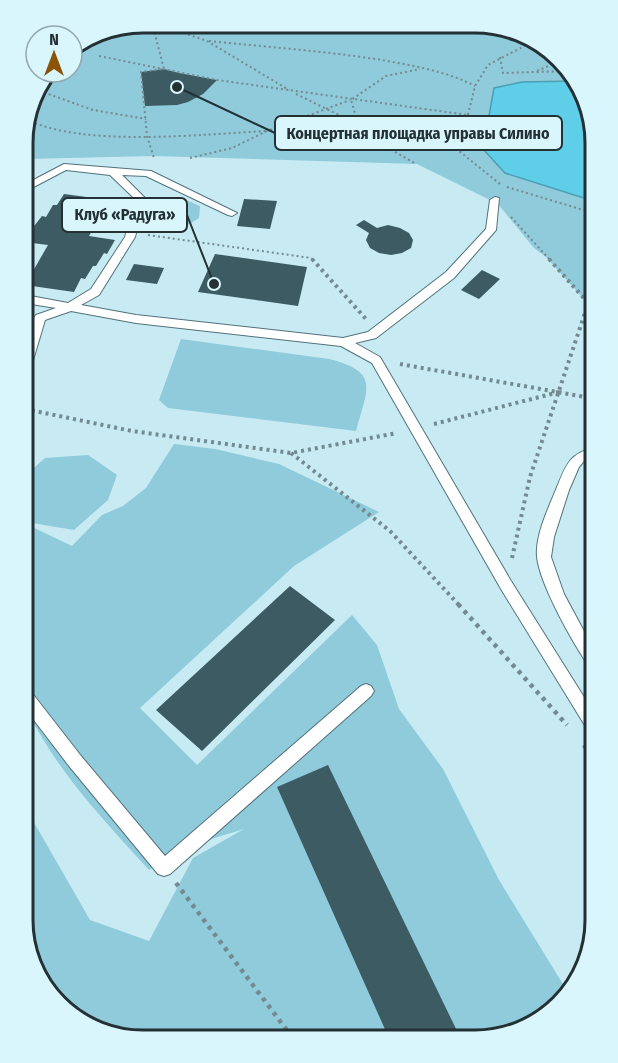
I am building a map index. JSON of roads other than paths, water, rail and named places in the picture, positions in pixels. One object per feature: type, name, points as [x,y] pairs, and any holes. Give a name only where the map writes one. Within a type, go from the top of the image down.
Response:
[{"type":"lane","points":[[33,184],[64,167],[148,173],[232,213]]},
{"type":"lane","points":[[33,341],[40,318],[68,308],[95,292],[131,232],[140,198],[113,171]]},
{"type":"lane","points":[[33,301],[136,319],[343,342],[372,335],[450,274],[491,230],[495,200]]},
{"type":"lane","points":[[343,342],[375,360],[506,585],[585,712]]},
{"type":"lane","points":[[585,456],[579,458],[568,477],[556,506],[543,556],[558,595],[585,645]]},
{"type":"lane","points":[[33,706],[75,761],[164,868],[366,691]]},
{"type":"place","name":"Концертная площадка управы Силино","points":[[177,87]]},
{"type":"place","name":"Клуб «Радуга»","points":[[214,284]]}]
